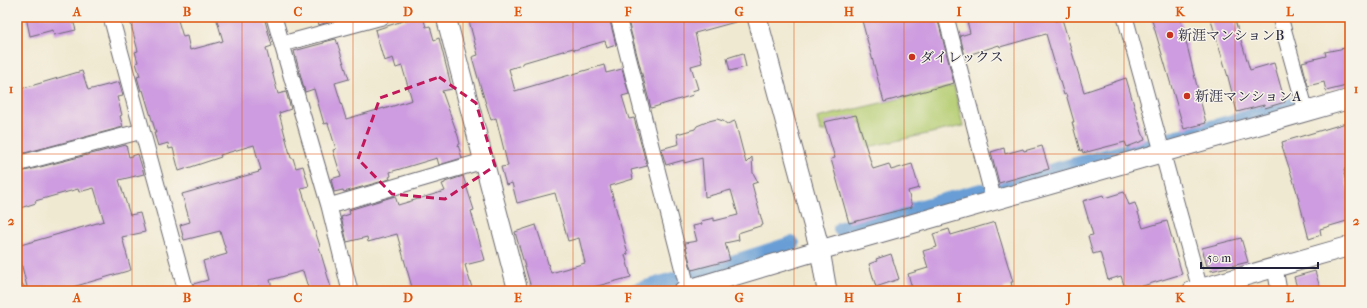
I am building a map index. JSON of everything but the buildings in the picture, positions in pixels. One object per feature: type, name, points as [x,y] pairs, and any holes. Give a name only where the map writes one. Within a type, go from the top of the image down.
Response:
[{"type":"street","points":[[111,17],[186,291]]},
{"type":"street","points":[[274,17],[329,206],[350,291]]},
{"type":"street","points":[[282,44],[382,17]]},
{"type":"street","points":[[446,17],[518,291]]},
{"type":"street","points":[[618,17],[686,290],[820,250],[1350,99]]},
{"type":"street","points":[[757,17],[820,250],[827,291]]},
{"type":"street","points":[[946,17],[994,201]]},
{"type":"street","points":[[1125,17],[1162,152],[1196,290],[1350,246]]},
{"type":"street","points":[[1280,17],[1306,111]]},
{"type":"street","points":[[17,164],[142,131]]},
{"type":"street","points":[[329,206],[483,161]]},
{"type":"street","points":[[1275,268],[1280,291]]},
{"type":"highlighted area","points":[[439,77],[476,103],[495,166],[445,199],[392,194],[358,159],[380,98]]},
{"type":"green space","points":[[954,86],[963,126],[868,147],[862,122],[821,132],[817,118]]},
{"type":"waterway","points":[[1172,139],[1294,105]]},
{"type":"waterway","points":[[999,186],[1145,146]]},
{"type":"waterway","points":[[841,229],[981,191]]},
{"type":"waterway","points":[[694,275],[792,244]]},
{"type":"waterway","points":[[636,291],[677,279]]},
{"type":"place","name":"新涯マンションB","points":[[1170,35]]},
{"type":"place","name":"ダイレックス","points":[[912,57]]},
{"type":"place","name":"新涯マンションA","points":[[1187,96]]}]
